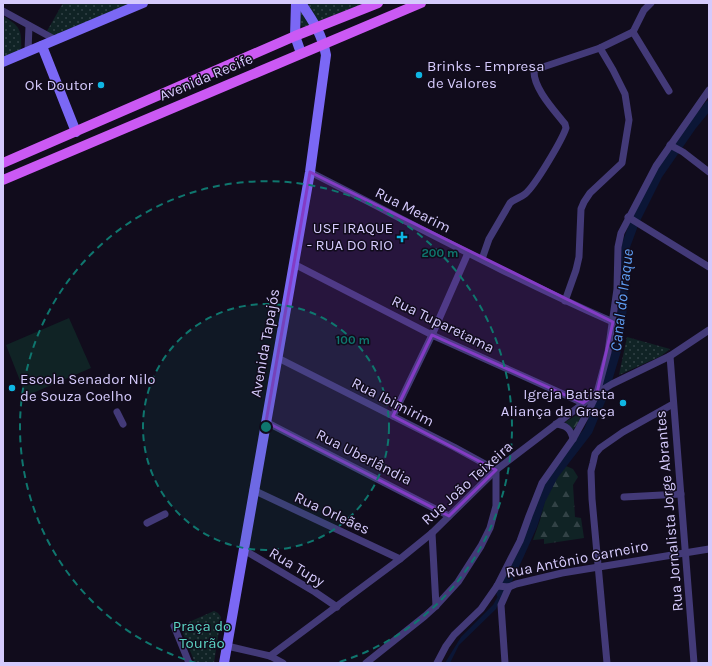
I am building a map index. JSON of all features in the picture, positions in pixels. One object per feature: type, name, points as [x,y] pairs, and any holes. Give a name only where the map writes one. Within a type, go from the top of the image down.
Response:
[{"type":"main road","points":[[3,62],[143,3]]},
{"type":"main road","points":[[296,3],[295,36],[301,54]]},
{"type":"main road","name":"Avenida Tapajós","points":[[224,663],[253,490],[278,358],[310,172],[326,55],[324,44],[318,28],[301,3]]},
{"type":"main road","name":"Avenida Recife","points":[[3,164],[295,36],[378,3]]},
{"type":"main road","name":"Avenida Recife","points":[[3,180],[421,3]]},
{"type":"main road","points":[[42,46],[76,132]]},
{"type":"street","points":[[482,259],[489,239],[510,203],[524,194],[535,182],[566,128],[565,124],[547,101],[537,85],[534,72],[536,69],[600,48],[633,32],[643,6],[651,3]]},
{"type":"street","points":[[3,11],[56,40]]},
{"type":"street","points":[[28,51],[29,26]]},
{"type":"street","points":[[633,32],[669,91]]},
{"type":"street","points":[[565,301],[576,270],[581,209],[584,202],[601,181],[619,166],[623,159],[629,120],[627,102],[620,84],[600,48]]},
{"type":"street","points":[[437,663],[454,635],[481,608],[497,586],[520,541],[528,516],[542,484],[573,439],[597,393],[608,352],[613,322],[617,290],[618,247],[621,234],[656,166],[672,146],[709,90]]},
{"type":"street","points":[[672,146],[683,152],[709,172]]},
{"type":"street","name":"Rua Mearim","points":[[310,172],[468,253],[565,301],[613,322]]},
{"type":"street","points":[[630,217],[709,267]]},
{"type":"street","points":[[393,416],[432,335],[468,253]]},
{"type":"street","name":"Rua Tuparetama","points":[[294,264],[432,335],[583,404]]},
{"type":"street","name":"Rua João Teixeira","points":[[270,656],[400,559],[432,532],[496,470],[597,393],[612,384],[670,356],[709,330]]},
{"type":"street","name":"Rua Jornalista Jorge Abrantes","points":[[670,356],[694,663]]},
{"type":"street","name":"Rua Ibimirim","points":[[278,358],[454,447],[496,470]]},
{"type":"street","points":[[607,663],[592,499],[591,472],[595,454],[600,448],[623,432],[673,404]]},
{"type":"street","points":[[117,412],[123,424]]},
{"type":"street","name":"Rua Uberlândia","points":[[266,422],[449,516]]},
{"type":"street","points":[[556,424],[568,428],[573,439]]},
{"type":"street","points":[[366,663],[408,631],[436,606],[458,582],[481,546],[490,528],[496,506],[496,470]]},
{"type":"street","name":"Rua Orleães","points":[[253,490],[400,559]]},
{"type":"street","points":[[624,497],[681,494]]},
{"type":"street","points":[[147,523],[165,514]]},
{"type":"street","points":[[432,532],[436,606]]},
{"type":"street","name":"Rua Antônio Carneiro","points":[[497,586],[512,585],[562,573],[709,549]]},
{"type":"street","name":"Rua Tupy","points":[[244,550],[315,592],[337,607]]},
{"type":"street","points":[[505,663],[501,605],[512,585]]},
{"type":"street","points":[[174,626],[189,663]]},
{"type":"street","points":[[227,646],[270,656],[283,663]]},
{"type":"highlighted area","points":[[310,172],[613,322],[597,393],[583,403],[432,335],[393,416],[496,470],[449,516],[266,422]]},
{"type":"green space","points":[[63,3],[132,3],[55,37],[47,31]]},
{"type":"green space","points":[[299,3],[366,3],[304,27],[300,25]]},
{"type":"green space","points":[[3,16],[19,29],[21,50],[3,57]]},
{"type":"green space","points":[[69,318],[91,368],[26,396],[6,345]]},
{"type":"green space","points":[[627,337],[670,349],[661,356],[619,375]]},
{"type":"green space","points":[[580,413],[583,416],[573,430],[565,422]]},
{"type":"green space","points":[[566,466],[573,469],[578,477],[573,485],[575,517],[581,518],[584,538],[544,544],[544,539],[533,540],[546,496],[556,477]]},
{"type":"green space","name":"Praça do Tourão","points":[[214,611],[221,617],[214,663],[195,663],[180,626]]},
{"type":"water","points":[[502,589],[505,590],[496,609],[459,645],[450,663],[445,663],[461,637],[493,605]]},
{"type":"waterway","name":"Canal do Iraque","points":[[501,594],[533,525],[541,500],[554,475],[588,431],[603,395],[617,349],[623,303],[623,260],[625,248],[635,221],[658,175],[692,126],[709,105]]},
{"type":"place","name":"Brinks - Empresa de Valores","points":[[419,75]]},
{"type":"place","name":"Ok Doutor","points":[[101,85]]},
{"type":"place","name":"USF IRAQUE - RUA DO RIO","points":[[402,237]]},
{"type":"place","name":"Escola Senador Nilo de Souza Coelho","points":[[12,388]]},
{"type":"place","name":"Igreja Batista Aliança da Graça","points":[[623,403]]}]
